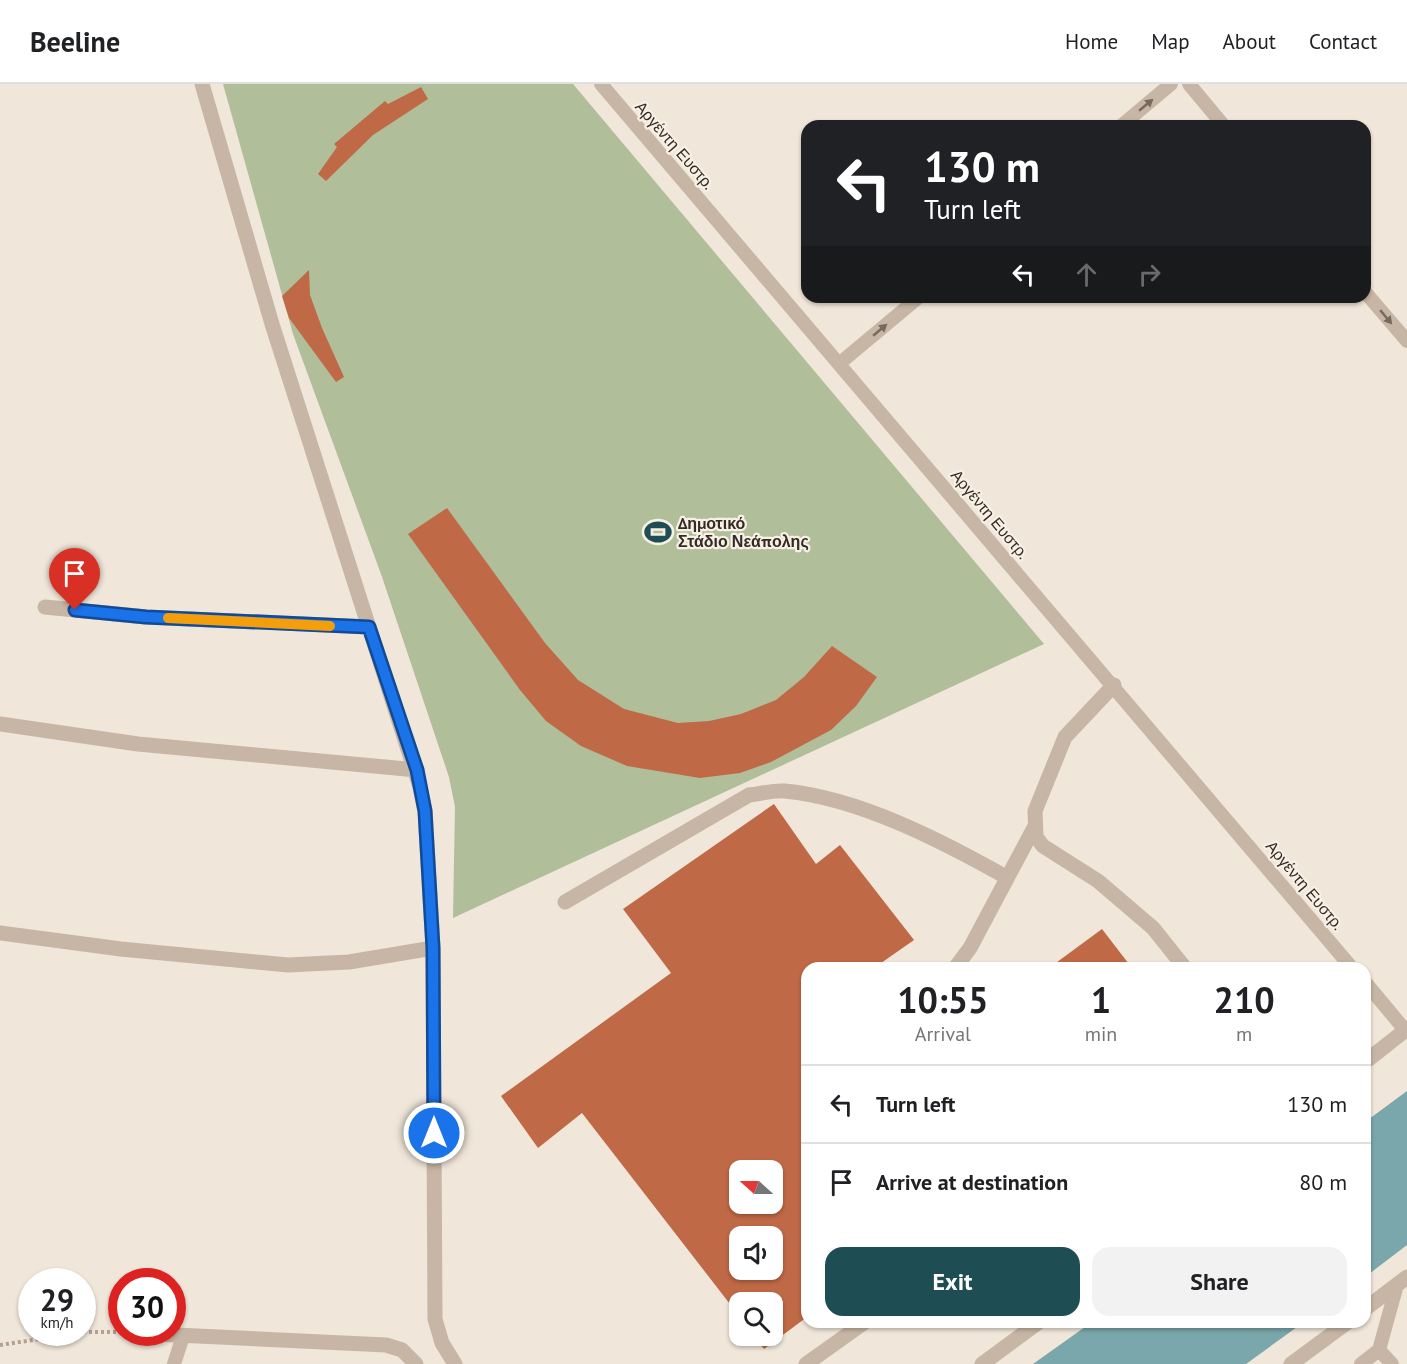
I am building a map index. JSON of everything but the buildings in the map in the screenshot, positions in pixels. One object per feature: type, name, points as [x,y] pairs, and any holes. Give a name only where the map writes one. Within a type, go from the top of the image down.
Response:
[{"type":"street","points":[[201,84],[272,324],[417,770],[425,811],[433,948],[435,1319],[442,1343],[455,1364]]},
{"type":"street","points":[[45,607],[146,617],[369,627]]},
{"type":"street","points":[[1114,686],[1065,736],[1035,811],[1036,837],[1043,846],[1098,881],[1153,928],[1180,962]]},
{"type":"street","points":[[0,724],[138,744],[417,770]]},
{"type":"street","points":[[565,902],[748,795],[783,791],[823,798],[936,837],[1006,877]]},
{"type":"street","points":[[960,962],[970,948],[1035,826]]},
{"type":"street","points":[[0,933],[121,949],[288,965],[350,962],[433,948]]},
{"type":"street","points":[[1371,1057],[1406,1029]]},
{"type":"street","points":[[1371,1304],[1402,1281]]},
{"type":"street","points":[[806,1364],[857,1328]]},
{"type":"street","points":[[982,1364],[1031,1328]]},
{"type":"street","points":[[1291,1364],[1340,1328]]},
{"type":"street","points":[[186,1336],[386,1345],[402,1350],[416,1364]]},
{"type":"lane","name":"Αργέντη Ευστρ.","points":[[601,84],[1347,962]]},
{"type":"lane","points":[[1128,120],[1171,84]]},
{"type":"lane","points":[[1189,84],[1219,120]]},
{"type":"lane","points":[[1371,299],[1407,341]]},
{"type":"lane","points":[[840,363],[912,303]]},
{"type":"lane","points":[[1371,989],[1406,1029]]},
{"type":"lane","points":[[1361,1364],[1379,1350],[1402,1281]]},
{"type":"lane","points":[[174,1364],[180,1346]]},
{"type":"lane","points":[[1379,1350],[1392,1364]]},
{"type":"path","points":[[0,1345],[86,1332],[108,1332]]},
{"type":"green space","name":"Δημοτικό Στάδιο Νεάπολης","points":[[223,84],[573,84],[1044,644],[453,918],[455,807],[449,777],[381,574],[293,334]]},
{"type":"water","points":[[1407,1091],[1407,1245],[1371,1272],[1371,1118]]},
{"type":"water","points":[[1084,1328],[1296,1328],[1246,1364],[1033,1364]]},
{"type":"slow traffic","points":[[168,618],[330,626]]},
{"type":"place","name":"Δημοτικό Στάδιο Νεάπολης","points":[[658,532]]},
{"type":"route","points":[[75,610],[146,617],[369,627],[417,770],[425,811],[433,948],[434,1133]]}]
